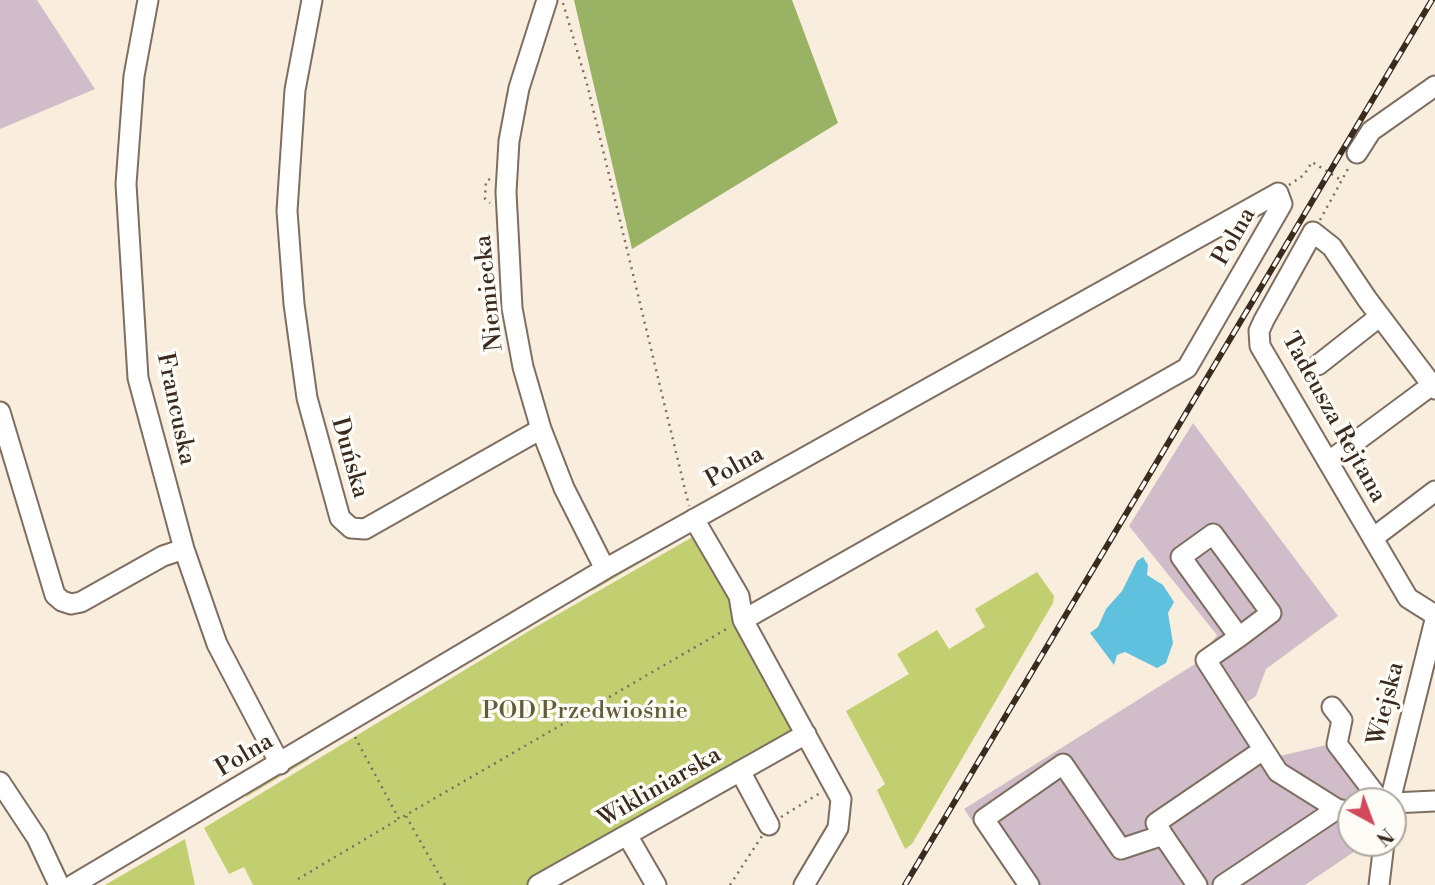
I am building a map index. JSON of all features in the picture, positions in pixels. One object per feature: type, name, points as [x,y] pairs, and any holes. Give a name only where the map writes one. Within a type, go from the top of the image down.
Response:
[{"type":"street","name":"Francuska","points":[[148,0],[134,76],[126,184],[138,378],[184,549],[217,644],[280,764]]},
{"type":"street","name":"Duńska","points":[[312,0],[295,90],[287,182],[294,304],[307,398],[340,518],[351,528],[365,529],[541,429]]},
{"type":"street","name":"Niemiecka","points":[[547,0],[519,88],[509,141],[506,192],[512,308],[523,367],[541,429],[564,488],[605,569]]},
{"type":"street","points":[[1357,153],[1371,131],[1435,86]]},
{"type":"street","name":"Polna","points":[[73,885],[605,569],[1278,193],[1282,204],[1187,368],[739,622]]},
{"type":"street","points":[[1313,232],[1332,247],[1379,317],[1434,387],[1328,462]]},
{"type":"street","name":"Tadeusza Rejtana","points":[[1313,232],[1259,331],[1260,346],[1408,598],[1435,618]]},
{"type":"street","points":[[1318,365],[1379,317]]},
{"type":"street","points":[[0,412],[55,595],[62,601],[80,602],[163,556],[184,549]]},
{"type":"street","points":[[1373,538],[1435,491]]},
{"type":"street","name":"Polna","points":[[694,519],[739,597],[739,622],[839,792],[842,807],[838,828],[804,885]]},
{"type":"street","points":[[1239,637],[1181,557],[1213,534],[1271,614],[1239,637],[1206,660],[1278,772],[1337,807]]},
{"type":"street","name":"Wiejska","points":[[1394,787],[1435,618]]},
{"type":"street","points":[[1332,707],[1342,720],[1337,744],[1370,787]]},
{"type":"street","name":"Wikliniarska","points":[[538,885],[806,734]]},
{"type":"street","points":[[1197,885],[1156,823],[1263,750]]},
{"type":"street","points":[[1029,885],[984,819],[1063,764],[1121,849],[1163,835]]},
{"type":"street","points":[[740,771],[769,825]]},
{"type":"street","points":[[0,782],[32,829],[59,885]]},
{"type":"street","points":[[1407,802],[1435,801]]},
{"type":"street","points":[[1223,885],[1337,815]]},
{"type":"street","points":[[627,835],[656,885]]},
{"type":"street","points":[[1379,885],[1382,857]]},
{"type":"path","points":[[562,0],[587,84],[694,519]]},
{"type":"path","points":[[1313,232],[1357,153]]},
{"type":"path","points":[[1278,193],[1304,175],[1312,162],[1341,180]]},
{"type":"path","points":[[298,879],[739,622]]},
{"type":"path","points":[[355,737],[399,819]]},
{"type":"path","points":[[406,816],[445,885]]},
{"type":"shaded area","points":[[0,0],[37,0],[95,89],[0,129]]},
{"type":"shaded area","points":[[1193,423],[1338,616],[1266,669],[1256,696],[1246,703],[1280,756],[1330,744],[1363,787],[1337,787],[1337,857],[1346,857],[1305,885],[1015,885],[964,809],[1195,664],[1217,635],[1129,526]]},
{"type":"green space","points":[[574,0],[792,0],[838,123],[632,249]]},
{"type":"green space","points":[[688,530],[693,532],[592,591],[594,584]]},
{"type":"green space","name":"POD Przedwiośnie","points":[[699,535],[792,731],[763,751],[756,749],[691,787],[688,794],[613,837],[606,834],[532,876],[527,885],[253,885],[244,867],[229,874],[204,828],[534,628]]},
{"type":"green space","points":[[1037,572],[1054,596],[1053,603],[912,844],[905,849],[877,790],[885,784],[846,711],[909,674],[897,654],[937,630],[949,649],[985,627],[975,609]]},
{"type":"green space","points":[[303,757],[310,759],[246,797],[247,792]]},
{"type":"green space","points":[[185,839],[195,885],[105,885],[157,855]]},
{"type":"water","points":[[1143,557],[1148,565],[1147,575],[1163,585],[1174,602],[1168,613],[1173,643],[1166,663],[1157,668],[1125,652],[1117,655],[1114,665],[1090,633],[1098,627],[1106,609],[1122,591],[1137,561]]},
{"type":"railway","points":[[905,885],[1432,0]]}]
